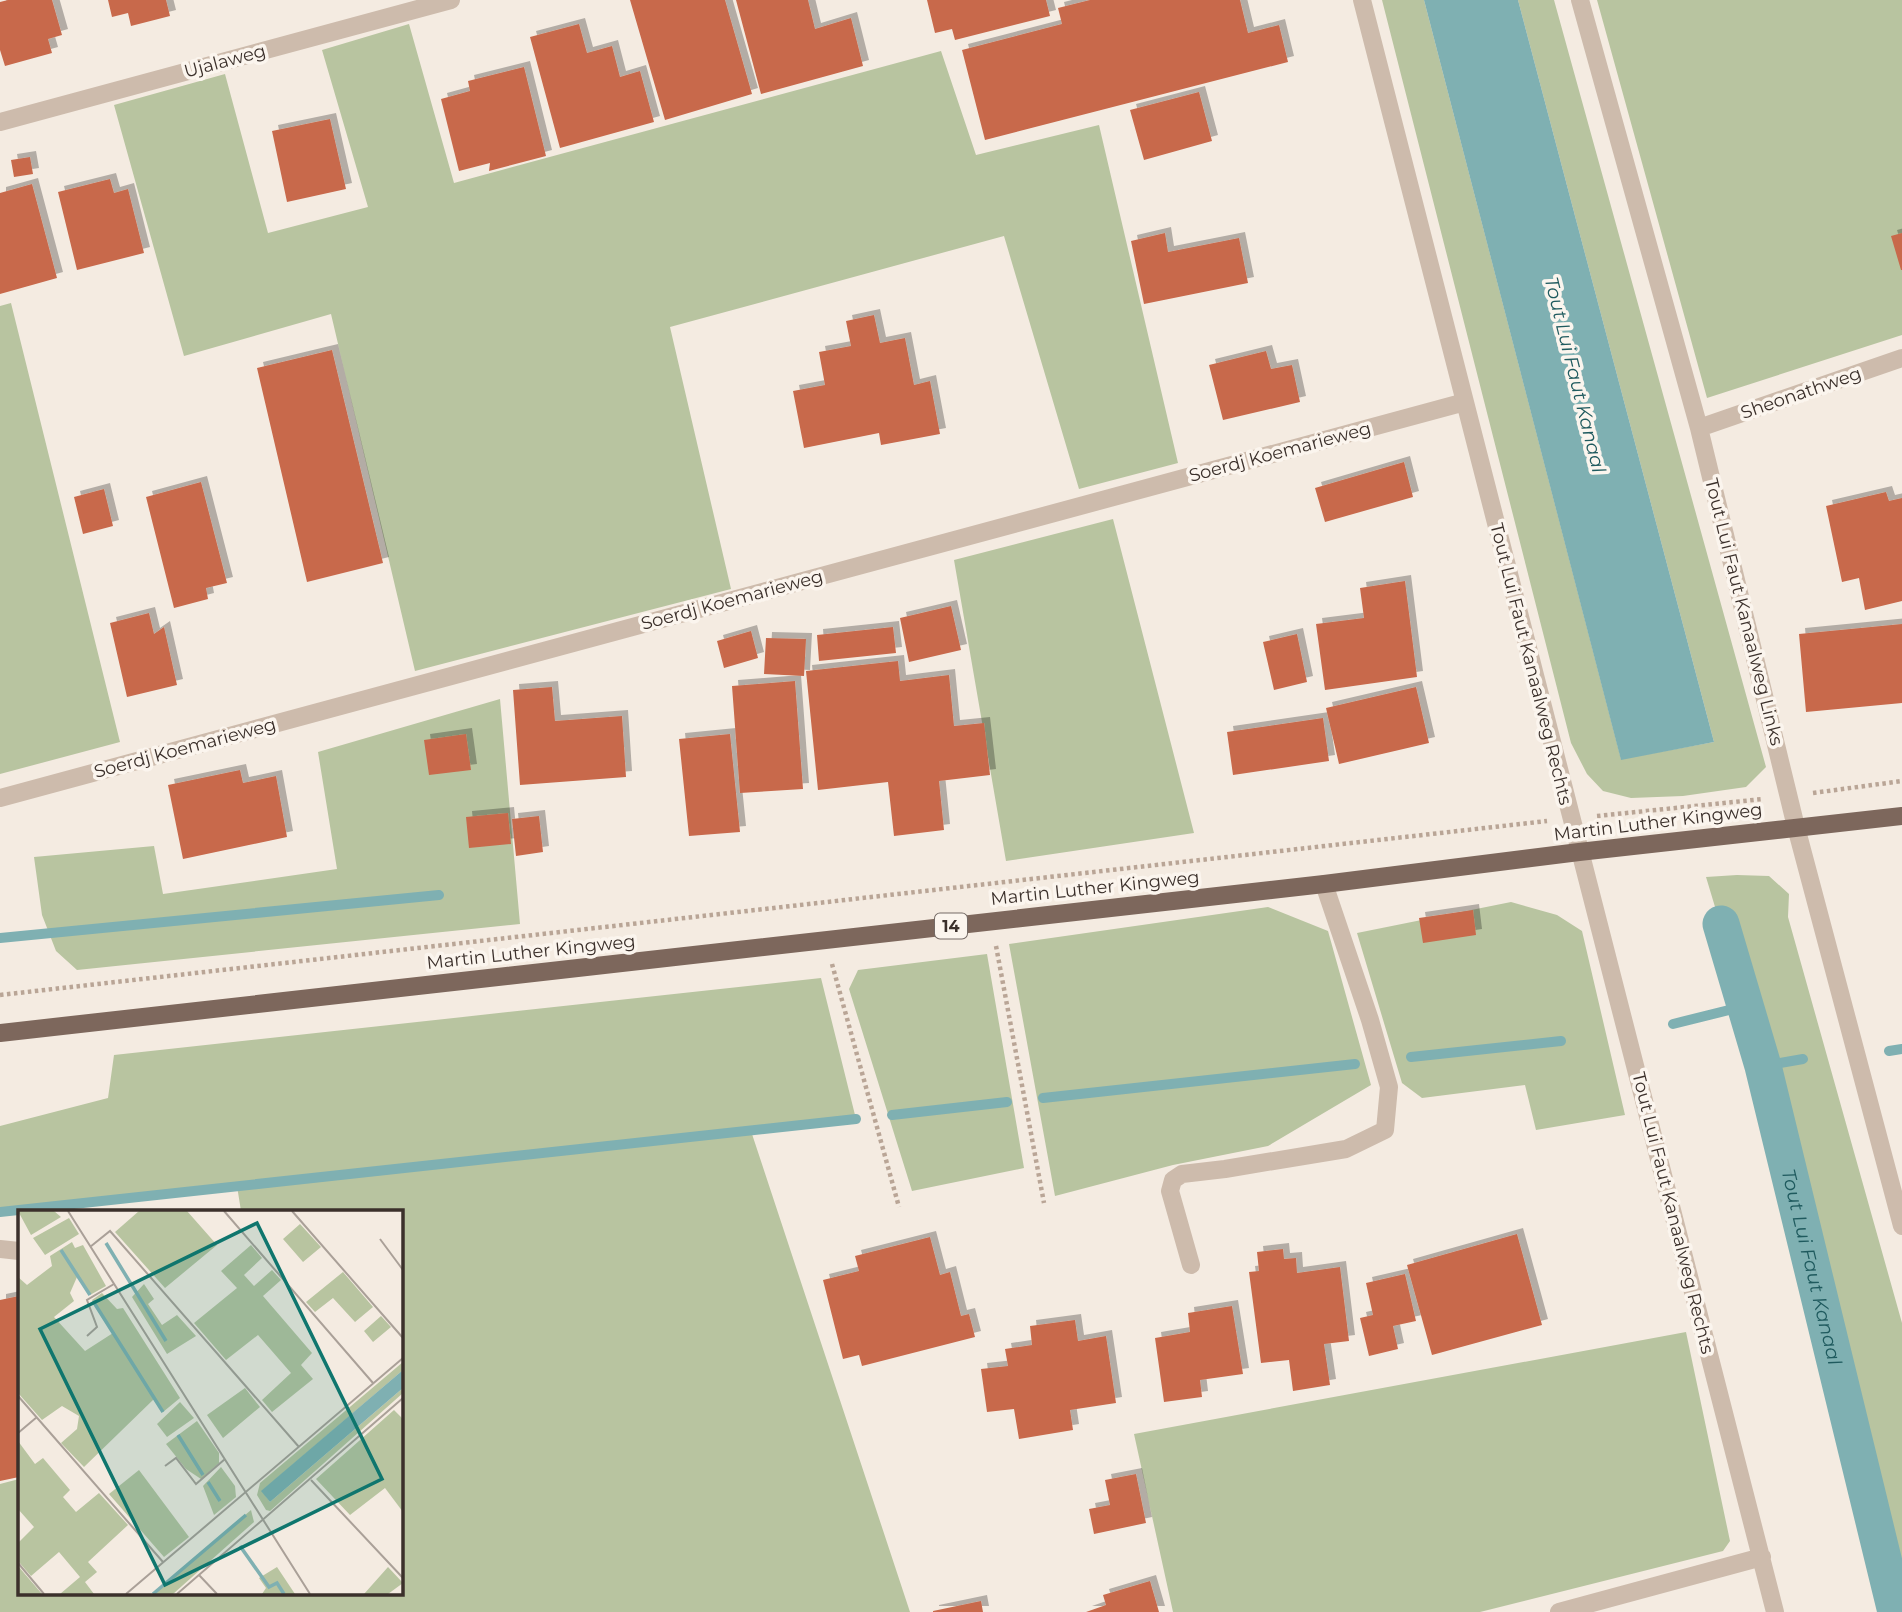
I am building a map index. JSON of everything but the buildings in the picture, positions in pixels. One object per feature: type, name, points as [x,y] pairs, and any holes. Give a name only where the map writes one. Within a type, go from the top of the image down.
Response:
[{"type":"main road","name":"Martin Luther Kingweg","points":[[0,1033],[1902,816]]},
{"type":"street","name":"Ujalaweg","points":[[0,122],[451,0]]},
{"type":"street","name":"Tout Lui Faut Kanaalweg Rechts","points":[[1362,0],[1775,1612]]},
{"type":"street","name":"Tout Lui Faut Kanaalweg Links","points":[[1580,0],[1699,428],[1796,827],[1902,1226]]},
{"type":"street","name":"Sheonathweg","points":[[1699,428],[1902,358]]},
{"type":"street","name":"Soerdj Koemarieweg","points":[[0,798],[1465,402]]},
{"type":"street","points":[[1191,1265],[1170,1191],[1173,1180],[1182,1174],[1346,1149],[1385,1130],[1389,1087],[1370,1020],[1324,884]]},
{"type":"street","points":[[0,1250],[18,1251]]},
{"type":"street","points":[[1559,1612],[1762,1558]]},
{"type":"path","points":[[0,995],[1571,818],[1789,796],[1902,781]]},
{"type":"path","points":[[991,921],[1044,1203]]},
{"type":"path","points":[[826,940],[899,1207]]},
{"type":"green space","points":[[1382,0],[1424,0],[1621,759],[1714,742],[1518,0],[1554,0],[1766,767],[1746,787],[1683,796],[1631,798],[1603,791],[1587,774],[1571,743]]},
{"type":"green space","points":[[1597,0],[1902,0],[1902,335],[1707,398]]},
{"type":"green space","points":[[409,24],[454,183],[941,51],[976,155],[1099,125],[1178,463],[1079,489],[1004,236],[670,327],[731,589],[415,671],[331,314],[184,356],[114,105],[225,74],[268,233],[368,207],[322,50]]},
{"type":"green space","points":[[11,303],[120,742],[0,774],[0,306]]},
{"type":"green space","points":[[1113,519],[1194,833],[1006,861],[954,560]]},
{"type":"green space","points":[[500,699],[520,924],[77,970],[56,951],[42,915],[34,857],[154,846],[163,894],[337,869],[318,752]]},
{"type":"green space","points":[[1769,876],[1789,894],[1788,917],[1902,1323],[1902,1612],[1896,1612],[1763,1066],[1706,877]]},
{"type":"green space","points":[[1511,902],[1557,915],[1582,931],[1625,1115],[1536,1130],[1525,1085],[1422,1098],[1402,1083],[1357,933]]},
{"type":"green space","points":[[1268,907],[1328,931],[1371,1085],[1268,1146],[1173,1165],[1055,1196],[1009,944]]},
{"type":"green space","points":[[987,954],[1024,1168],[912,1191],[849,989],[858,970]]},
{"type":"green space","points":[[821,978],[856,1119],[751,1131],[910,1612],[0,1612],[0,1484],[18,1479],[18,1594],[402,1594],[402,1210],[241,1210],[237,1186],[0,1212],[0,1126],[108,1098],[114,1055]]},
{"type":"green space","points":[[1686,1332],[1730,1541],[1723,1551],[1480,1612],[1173,1612],[1134,1434]]},
{"type":"water","points":[[1424,0],[1518,0],[1714,742],[1621,760]]},
{"type":"waterway","points":[[0,938],[439,895]]},
{"type":"waterway","name":"Tout Lui Faut Kanaal","points":[[1721,924],[1763,1066],[1896,1612]]},
{"type":"waterway","points":[[1673,1024],[1745,1006]]},
{"type":"waterway","points":[[1411,1057],[1561,1041]]},
{"type":"waterway","points":[[1889,1051],[1902,1049]]},
{"type":"waterway","points":[[1763,1066],[1803,1059]]},
{"type":"waterway","points":[[1043,1098],[1355,1064]]},
{"type":"waterway","points":[[892,1115],[1007,1102]]},
{"type":"waterway","points":[[18,1210],[856,1119]]},
{"type":"waterway","points":[[0,1212],[18,1210]]}]
